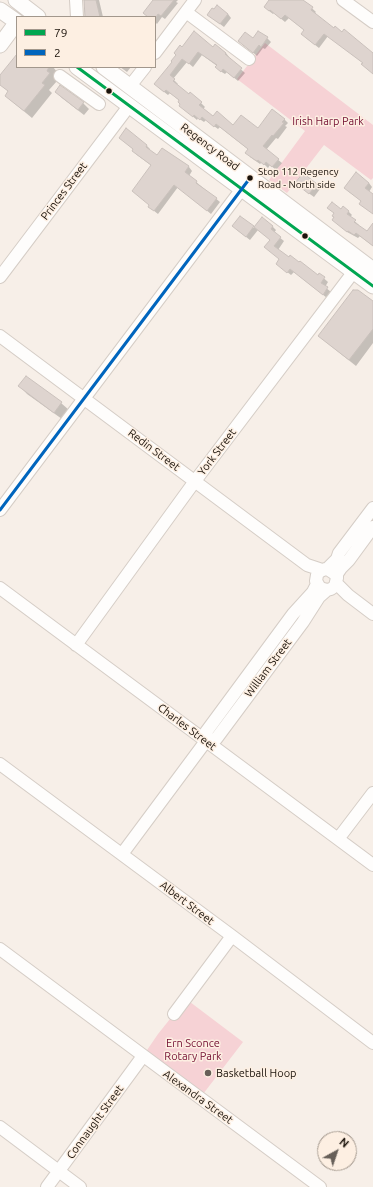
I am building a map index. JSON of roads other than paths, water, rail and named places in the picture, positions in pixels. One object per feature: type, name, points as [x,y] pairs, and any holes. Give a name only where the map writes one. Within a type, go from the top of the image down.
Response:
[{"type":"main road","points":[[12,0],[1,13],[16,21]]},
{"type":"main road","points":[[0,45],[16,23]]},
{"type":"main road","name":"Regency Road","points":[[78,68],[129,106],[246,183],[363,268],[373,286]]},
{"type":"main road","name":"Regency Road","points":[[105,68],[130,86],[246,183]]},
{"type":"street","points":[[76,0],[77,16]]},
{"type":"street","points":[[156,52],[195,0]]},
{"type":"street","points":[[343,0],[373,22]]},
{"type":"street","points":[[186,12],[249,59]]},
{"type":"street","points":[[130,86],[144,68]]},
{"type":"street","points":[[60,76],[100,104]]},
{"type":"street","name":"Princes Street","points":[[0,277],[129,106]]},
{"type":"street","points":[[0,510],[246,183]]},
{"type":"street","name":"York Street","points":[[76,645],[195,481],[363,268]]},
{"type":"street","name":"Redin Street","points":[[0,336],[320,575]]},
{"type":"street","name":"William Street","points":[[298,618],[333,585],[341,568],[344,556],[373,508]]},
{"type":"street","name":"William Street","points":[[122,854],[206,741],[206,732],[228,712],[298,618],[313,592],[320,575],[337,559],[344,556],[373,527]]},
{"type":"street","points":[[333,585],[333,572],[320,575],[320,588],[333,585],[373,614]]},
{"type":"street","name":"Charles Street","points":[[0,588],[373,865]]},
{"type":"street","name":"Albert Street","points":[[0,764],[232,936],[373,1043]]},
{"type":"street","points":[[338,839],[373,793]]},
{"type":"street","points":[[174,1014],[232,936]]},
{"type":"street","name":"Alexandra Street","points":[[0,949],[320,1187]]},
{"type":"street","name":"Connaught Street","points":[[47,1187],[143,1056]]},
{"type":"street","points":[[0,1127],[80,1187]]},
{"type":"place","name":"Stop 112 Regency Road - North side","points":[[250,178]]},
{"type":"place","name":"Basketball Hoop","points":[[208,1073]]},
{"type":"park label","name":"Irish Harp Park","points":[[328,121]]},
{"type":"park label","name":"Ern Sconce Rotary Park","points":[[193,1049]]}]
